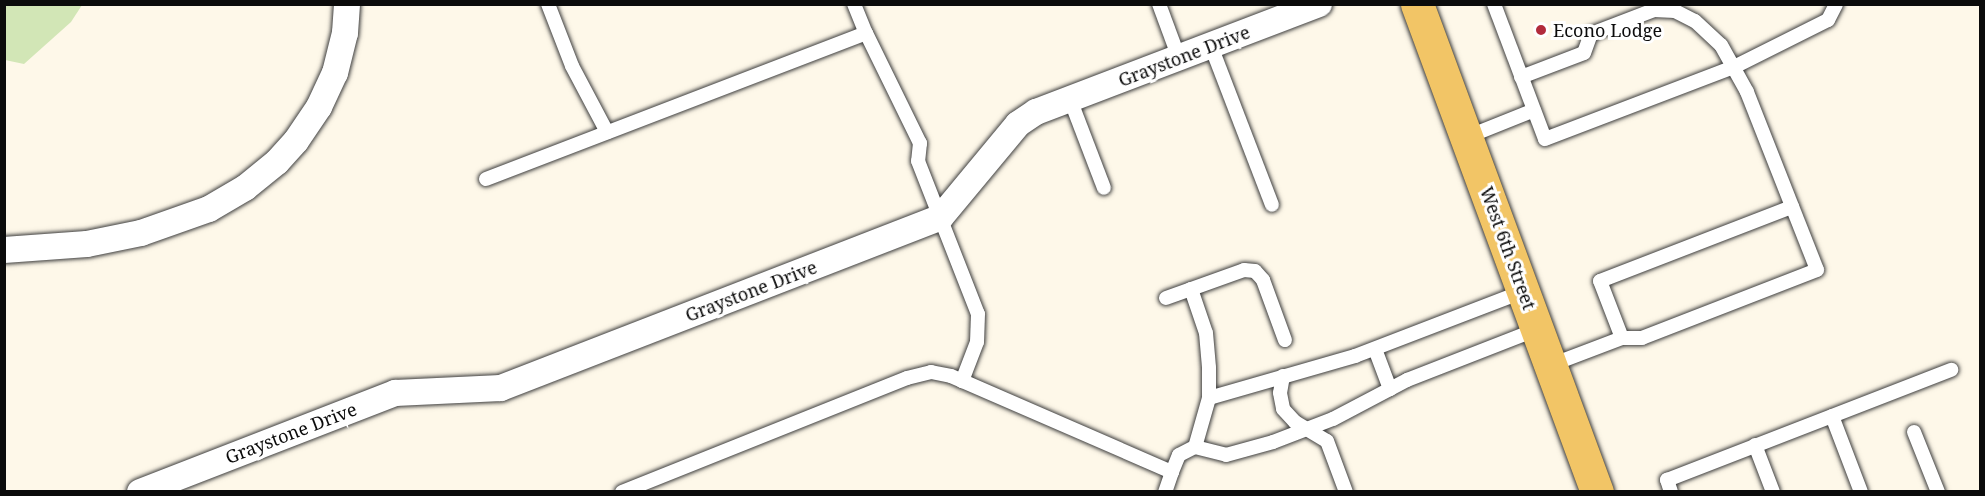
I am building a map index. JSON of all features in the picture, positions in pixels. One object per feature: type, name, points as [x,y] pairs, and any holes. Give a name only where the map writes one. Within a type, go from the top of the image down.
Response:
[{"type":"main road","name":"West 6th Street","points":[[1417,4],[1597,492]]},
{"type":"street","points":[[4,250],[87,244],[141,233],[209,209],[245,188],[277,162],[296,141],[319,107],[335,73],[345,33],[347,4]]},
{"type":"street","name":"Graystone Drive","points":[[140,492],[395,393],[501,388],[940,218],[1018,124],[1036,112],[1319,4]]},
{"type":"lane","points":[[548,4],[572,66],[606,132]]},
{"type":"lane","points":[[855,4],[866,33],[920,143],[918,160],[978,314],[977,342],[962,381]]},
{"type":"lane","points":[[1159,4],[1179,58]]},
{"type":"lane","points":[[1494,4],[1545,139],[1734,67],[1828,20],[1836,4]]},
{"type":"lane","points":[[1521,77],[1584,53],[1591,34],[1654,10],[1676,10],[1695,21],[1722,45],[1747,92],[1817,270],[1642,338],[1622,338],[1551,365]]},
{"type":"lane","points":[[486,179],[866,33]]},
{"type":"lane","points":[[1211,46],[1272,205]]},
{"type":"lane","points":[[1070,99],[1104,188]]},
{"type":"lane","points":[[1467,137],[1534,111]]},
{"type":"lane","points":[[1622,338],[1600,281],[1792,207]]},
{"type":"lane","points":[[1166,298],[1244,270],[1255,271],[1263,280],[1285,340]]},
{"type":"lane","points":[[1191,289],[1206,333],[1209,398],[1195,447]]},
{"type":"lane","points":[[1209,398],[1375,349],[1524,291]]},
{"type":"lane","points":[[1165,492],[1179,455],[1195,447],[1226,455],[1306,429],[1390,389],[1538,329]]},
{"type":"lane","points":[[1375,349],[1390,389]]},
{"type":"lane","points":[[1671,492],[1667,480],[1951,370]]},
{"type":"lane","points":[[622,492],[907,378],[931,372],[962,381],[1172,472]]},
{"type":"lane","points":[[1283,376],[1280,393],[1283,409],[1295,422],[1327,441],[1346,492]]},
{"type":"lane","points":[[1832,416],[1861,492]]},
{"type":"lane","points":[[1914,432],[1938,492]]},
{"type":"lane","points":[[1755,446],[1773,492]]},
{"type":"green space","points":[[4,5],[82,5],[71,22],[24,64],[5,60]]},
{"type":"place","name":"Econo Lodge","points":[[1541,30]]}]
